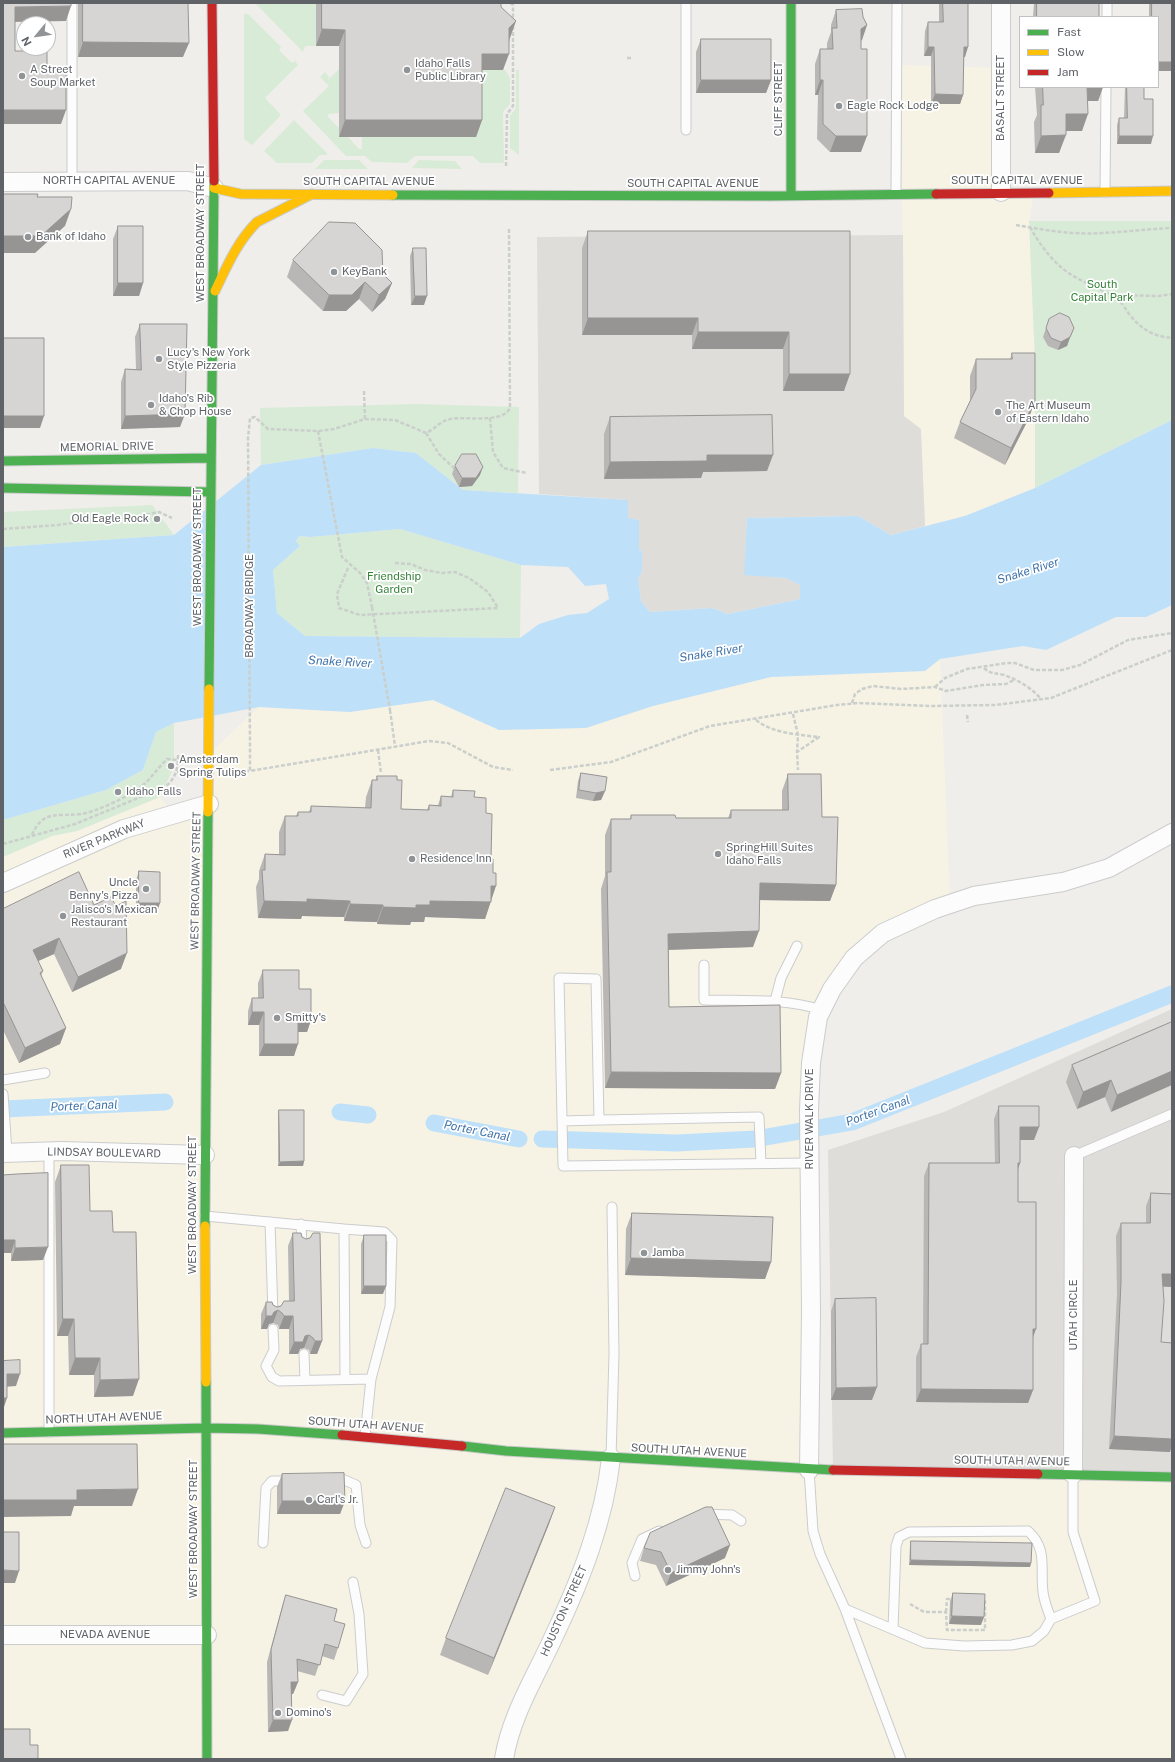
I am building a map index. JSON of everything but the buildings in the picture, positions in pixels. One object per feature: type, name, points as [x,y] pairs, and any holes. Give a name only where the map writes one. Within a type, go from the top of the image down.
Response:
[{"type":"main road","name":"WEST BROADWAY STREET","points":[[207,1759],[205,1155],[214,188],[212,3]]},
{"type":"main road","name":"CLIFF STREET","points":[[791,3],[791,195]]},
{"type":"main road","name":"SOUTH CAPITAL AVENUE","points":[[214,188],[241,194],[791,195],[1001,192],[1172,192]]},
{"type":"main road","points":[[213,296],[243,236],[248,230],[257,222],[312,194]]},
{"type":"main road","name":"MEMORIAL DRIVE","points":[[3,461],[211,458]]},
{"type":"main road","points":[[3,488],[210,492]]},
{"type":"main road","name":"NORTH UTAH AVENUE","points":[[3,1433],[206,1428]]},
{"type":"main road","name":"SOUTH UTAH AVENUE","points":[[206,1428],[258,1429],[400,1439],[506,1451],[809,1470],[1172,1477]]},
{"type":"street","name":"BASALT STREET","points":[[1001,3],[1001,192]]},
{"type":"street","name":"NORTH CAPITAL AVENUE","points":[[3,182],[188,181],[214,188]]},
{"type":"street","name":"RIVER PARKWAY","points":[[3,883],[124,829],[208,804]]},
{"type":"street","name":"RIVER WALK DRIVE","points":[[809,1470],[812,1312],[809,1110],[811,1064],[818,1017],[832,989],[854,958],[884,933],[935,909],[974,896],[1063,882],[1109,868],[1168,837],[1172,833]]},
{"type":"street","name":"LINDSAY BOULEVARD","points":[[5,1152],[49,1151],[205,1155]]},
{"type":"street","name":"UTAH CIRCLE","points":[[1073,1474],[1074,1156]]},
{"type":"street","name":"HOUSTON STREET","points":[[504,1759],[507,1744],[517,1714],[583,1572],[608,1488],[611,1458]]},
{"type":"street","name":"NEVADA AVENUE","points":[[3,1635],[207,1635]]},
{"type":"lane","points":[[72,3],[72,182]]},
{"type":"lane","points":[[686,3],[686,130]]},
{"type":"lane","points":[[896,194],[897,3]]},
{"type":"lane","points":[[1107,3],[1107,16]]},
{"type":"lane","points":[[1106,88],[1106,192]]},
{"type":"lane","points":[[776,1001],[780,978],[797,946]]},
{"type":"lane","points":[[704,965],[704,1000],[776,1001],[806,1005],[822,1010]]},
{"type":"lane","points":[[599,1120],[596,979],[559,978],[563,1166],[761,1164],[810,1157]]},
{"type":"lane","points":[[3,1080],[45,1073]]},
{"type":"lane","points":[[3,1094],[6,1127],[5,1152]]},
{"type":"lane","points":[[1074,1156],[1172,1114]]},
{"type":"lane","points":[[562,1121],[759,1117],[761,1164]]},
{"type":"lane","points":[[49,1151],[49,1432]]},
{"type":"lane","points":[[611,1458],[614,1354],[612,1207]]},
{"type":"lane","points":[[205,1216],[384,1232],[392,1240],[390,1307],[371,1379],[365,1437]]},
{"type":"lane","points":[[270,1222],[273,1314]]},
{"type":"lane","points":[[301,1224],[302,1246]]},
{"type":"lane","points":[[344,1229],[345,1379]]},
{"type":"lane","points":[[273,1329],[274,1350],[266,1366],[272,1377],[279,1381],[371,1379]]},
{"type":"lane","points":[[304,1354],[305,1380]]},
{"type":"lane","points":[[809,1470],[814,1531],[820,1554],[845,1609],[901,1759]]},
{"type":"lane","points":[[845,1609],[925,1643],[964,1646],[1012,1645],[1032,1641],[1044,1631],[1051,1619],[1095,1601],[1073,1532],[1073,1474]]},
{"type":"lane","points":[[326,1479],[342,1479],[356,1485],[360,1526],[366,1543]]},
{"type":"lane","points":[[263,1543],[266,1488],[268,1484],[272,1481],[303,1480]]},
{"type":"lane","points":[[697,1513],[732,1515],[741,1521]]},
{"type":"lane","points":[[635,1576],[632,1563],[642,1539],[670,1526]]},
{"type":"lane","points":[[893,1629],[896,1546],[899,1537],[909,1532],[1028,1531],[1037,1539],[1043,1559],[1043,1592],[1051,1619]]},
{"type":"lane","points":[[322,1695],[346,1701],[362,1674],[359,1614],[353,1582]]},
{"type":"path","points":[[506,166],[507,114],[513,106],[513,5],[510,3]]},
{"type":"path","points":[[627,58],[633,58]]},
{"type":"path","points":[[1016,225],[1052,232],[1101,233],[1172,228]]},
{"type":"path","points":[[1030,228],[1045,250],[1059,266],[1076,278],[1108,293],[1117,299],[1138,325],[1150,334],[1172,338]]},
{"type":"path","points":[[426,433],[440,423],[450,419],[490,418],[503,416],[508,413],[510,408],[509,229]]},
{"type":"path","points":[[1117,299],[1122,295],[1159,296],[1172,294]]},
{"type":"path","points":[[364,391],[365,419]]},
{"type":"path","name":"BROADWAY BRIDGE","points":[[318,431],[268,429],[255,417],[250,418],[248,438],[249,771],[378,750]]},
{"type":"path","points":[[490,418],[493,452],[503,468],[527,473]]},
{"type":"path","points":[[395,746],[367,583],[360,573],[344,560],[340,549],[318,431],[334,429],[365,419],[395,420],[426,433],[439,454],[455,470]]},
{"type":"path","points":[[3,529],[58,525],[110,518],[130,518],[159,512],[172,518]]},
{"type":"path","points":[[348,568],[337,594],[339,608],[360,615],[498,608],[488,592],[482,586],[455,572],[442,573],[425,570],[411,564],[394,563]]},
{"type":"path","points":[[935,687],[946,678],[967,669],[984,668],[1015,662],[1034,670],[1062,670],[1080,665],[1128,640],[1172,634]]},
{"type":"path","points":[[550,770],[611,762],[710,726],[756,720],[852,703],[961,706],[995,705],[1041,700],[1070,692],[1172,650]]},
{"type":"path","points":[[984,668],[992,673],[1014,680],[1035,692],[1041,700]]},
{"type":"path","points":[[852,703],[855,694],[868,687],[901,689],[935,687],[946,691],[983,685],[1006,684],[1014,680]]},
{"type":"path","points":[[793,714],[798,735],[798,770]]},
{"type":"path","points":[[968,715],[968,722]]},
{"type":"path","points":[[756,720],[762,725],[798,735],[818,737],[797,752]]},
{"type":"path","points":[[381,773],[378,750],[429,741],[448,743],[493,767],[513,770]]},
{"type":"path","points":[[3,844],[75,824],[165,787],[172,781],[178,772],[178,755]]},
{"type":"path","points":[[32,835],[36,825],[44,818],[59,814],[82,814],[131,794],[146,784],[167,759],[178,760]]},
{"type":"path","points":[[955,1599],[947,1599],[947,1630],[985,1630],[985,1600],[978,1600]]},
{"type":"path","points":[[910,1604],[924,1612],[946,1612]]},
{"type":"shaded area","points":[[897,65],[1001,68],[1001,192],[1034,192],[1029,221],[1035,362],[1035,488],[965,516],[925,526],[921,429],[904,416],[903,235]]},
{"type":"shaded area","points":[[903,235],[904,416],[921,429],[925,526],[891,535],[858,516],[747,518],[745,562],[768,576],[786,578],[800,585],[800,599],[728,614],[712,608],[650,612],[641,601],[638,579],[642,572],[642,551],[639,550],[639,520],[628,519],[628,500],[539,494],[537,237]]},
{"type":"shaded area","points":[[940,659],[950,904],[883,933],[818,1017],[809,1470],[1172,1477],[1172,1759],[3,1759],[3,857],[52,836],[77,831],[160,797],[173,813],[208,804],[209,754],[259,707],[350,712],[433,700],[499,730],[586,728],[653,706],[771,677],[925,671]]},
{"type":"shaded area","points":[[1172,1009],[1172,1477],[833,1470],[828,1150],[944,1112]]},
{"type":"green space","points":[[255,3],[316,3],[316,46],[305,46],[303,52]]},
{"type":"green space","points":[[244,14],[248,14],[281,47],[279,50],[292,63],[295,61],[298,65],[265,98],[281,115],[252,145],[244,139]]},
{"type":"green space","points":[[339,69],[339,113],[328,114],[328,117],[339,128],[339,137],[347,136],[359,149],[362,149],[362,137],[475,69],[505,70],[510,78],[510,104],[503,112],[504,163],[480,163],[473,156],[415,156],[407,163],[372,162],[365,156],[346,156],[303,111],[329,86],[320,77],[325,72],[329,77],[328,80]]},
{"type":"green space","points":[[516,70],[519,70],[519,155],[510,148],[510,116],[516,108]]},
{"type":"green space","points":[[294,120],[327,153],[327,155],[320,155],[312,163],[277,163],[264,151]]},
{"type":"green space","points":[[324,160],[359,160],[368,169],[315,169]]},
{"type":"green space","points":[[419,160],[455,161],[462,169],[412,168]]},
{"type":"green space","name":"South Capital Park","points":[[1029,221],[1172,221],[1172,420],[1035,488],[1035,362]]},
{"type":"green space","points":[[416,404],[519,407],[518,493],[463,490],[416,453],[373,448],[261,465],[260,408]]},
{"type":"green space","points":[[152,505],[174,535],[3,547],[3,512]]},
{"type":"green space","name":"Friendship Garden","points":[[400,529],[521,565],[520,638],[305,636],[277,613],[273,570],[300,546],[296,542],[300,536],[310,537]]},
{"type":"green space","points":[[174,723],[174,767],[160,797],[77,831],[52,836],[3,857],[3,820],[106,790],[143,770],[156,732]]},
{"type":"water","name":"Snake River","points":[[1172,420],[1172,605],[1146,617],[1116,617],[1046,650],[1023,646],[940,659],[925,671],[771,677],[653,706],[586,728],[499,730],[433,700],[350,712],[259,707],[174,723],[156,732],[143,770],[106,790],[3,820],[3,547],[174,535],[261,465],[373,448],[416,453],[463,490],[628,500],[628,518],[639,520],[639,550],[642,551],[642,572],[638,579],[641,601],[650,612],[712,608],[728,614],[800,599],[800,585],[786,578],[744,575],[747,518],[858,516],[891,535],[965,516],[1035,488]],"holes":[[[400,529],[521,565],[568,567],[585,586],[606,584],[609,599],[587,613],[568,615],[539,624],[520,638],[305,636],[277,613],[273,570],[300,546],[296,541],[300,536],[310,537]]]},
{"type":"waterway","name":"Porter Canal","points":[[542,1139],[677,1143],[755,1139],[852,1122],[1172,994]]},
{"type":"waterway","name":"Porter Canal","points":[[3,1109],[165,1102]]},
{"type":"waterway","name":"Porter Canal","points":[[340,1112],[368,1115]]},
{"type":"waterway","name":"Porter Canal","points":[[434,1123],[519,1139]]},
{"type":"traffic: fast","points":[[791,3],[791,195]]},
{"type":"traffic: fast","points":[[209,689],[214,181]]},
{"type":"traffic: fast","points":[[393,195],[770,196],[936,194]]},
{"type":"traffic: fast","points":[[3,461],[211,458]]},
{"type":"traffic: fast","points":[[3,488],[210,492]]},
{"type":"traffic: fast","points":[[205,1226],[208,812]]},
{"type":"traffic: fast","points":[[206,1382],[207,1759]]},
{"type":"traffic: fast","points":[[3,1433],[206,1428],[258,1429],[342,1435]]},
{"type":"traffic: fast","points":[[462,1446],[506,1451],[833,1470]]},
{"type":"traffic: fast","points":[[1038,1474],[1172,1477]]},
{"type":"traffic: slow","points":[[214,188],[241,194],[393,195]]},
{"type":"traffic: slow","points":[[1049,193],[1172,191]]},
{"type":"traffic: slow","points":[[215,291],[238,246],[257,222],[312,194]]},
{"type":"traffic: slow","points":[[208,812],[209,689]]},
{"type":"traffic: slow","points":[[205,1226],[206,1382]]},
{"type":"traffic: jam","points":[[212,3],[214,181]]},
{"type":"traffic: jam","points":[[936,194],[1049,193]]},
{"type":"traffic: jam","points":[[342,1435],[462,1446]]},
{"type":"traffic: jam","points":[[833,1470],[1038,1474]]},
{"type":"place","name":"Idaho Falls Public Library","points":[[407,70]]},
{"type":"place","name":"A Street Soup Market","points":[[22,76]]},
{"type":"place","name":"Eagle Rock Lodge","points":[[839,106]]},
{"type":"place","name":"Bank of Idaho","points":[[28,237]]},
{"type":"place","name":"KeyBank","points":[[334,272]]},
{"type":"place","name":"Lucy's New York Style Pizzeria","points":[[159,359]]},
{"type":"place","name":"Idaho's Rib & Chop House","points":[[151,405]]},
{"type":"place","name":"The Art Museum of Eastern Idaho","points":[[998,412]]},
{"type":"place","name":"Old Eagle Rock","points":[[157,519]]},
{"type":"place","name":"Amsterdam Spring Tulips","points":[[171,766]]},
{"type":"place","name":"Idaho Falls","points":[[118,792]]},
{"type":"place","name":"SpringHill Suites Idaho Falls","points":[[718,854]]},
{"type":"place","name":"Residence Inn","points":[[412,859]]},
{"type":"place","name":"Uncle Benny's Pizza","points":[[146,889]]},
{"type":"place","name":"Jalisco's Mexican Restaurant","points":[[63,916]]},
{"type":"place","name":"Smitty's","points":[[277,1018]]},
{"type":"place","name":"Jamba","points":[[644,1253]]},
{"type":"place","name":"Carl's Jr.","points":[[309,1500]]},
{"type":"place","name":"Jimmy John's","points":[[668,1570]]},
{"type":"place","name":"Domino's","points":[[278,1713]]}]
